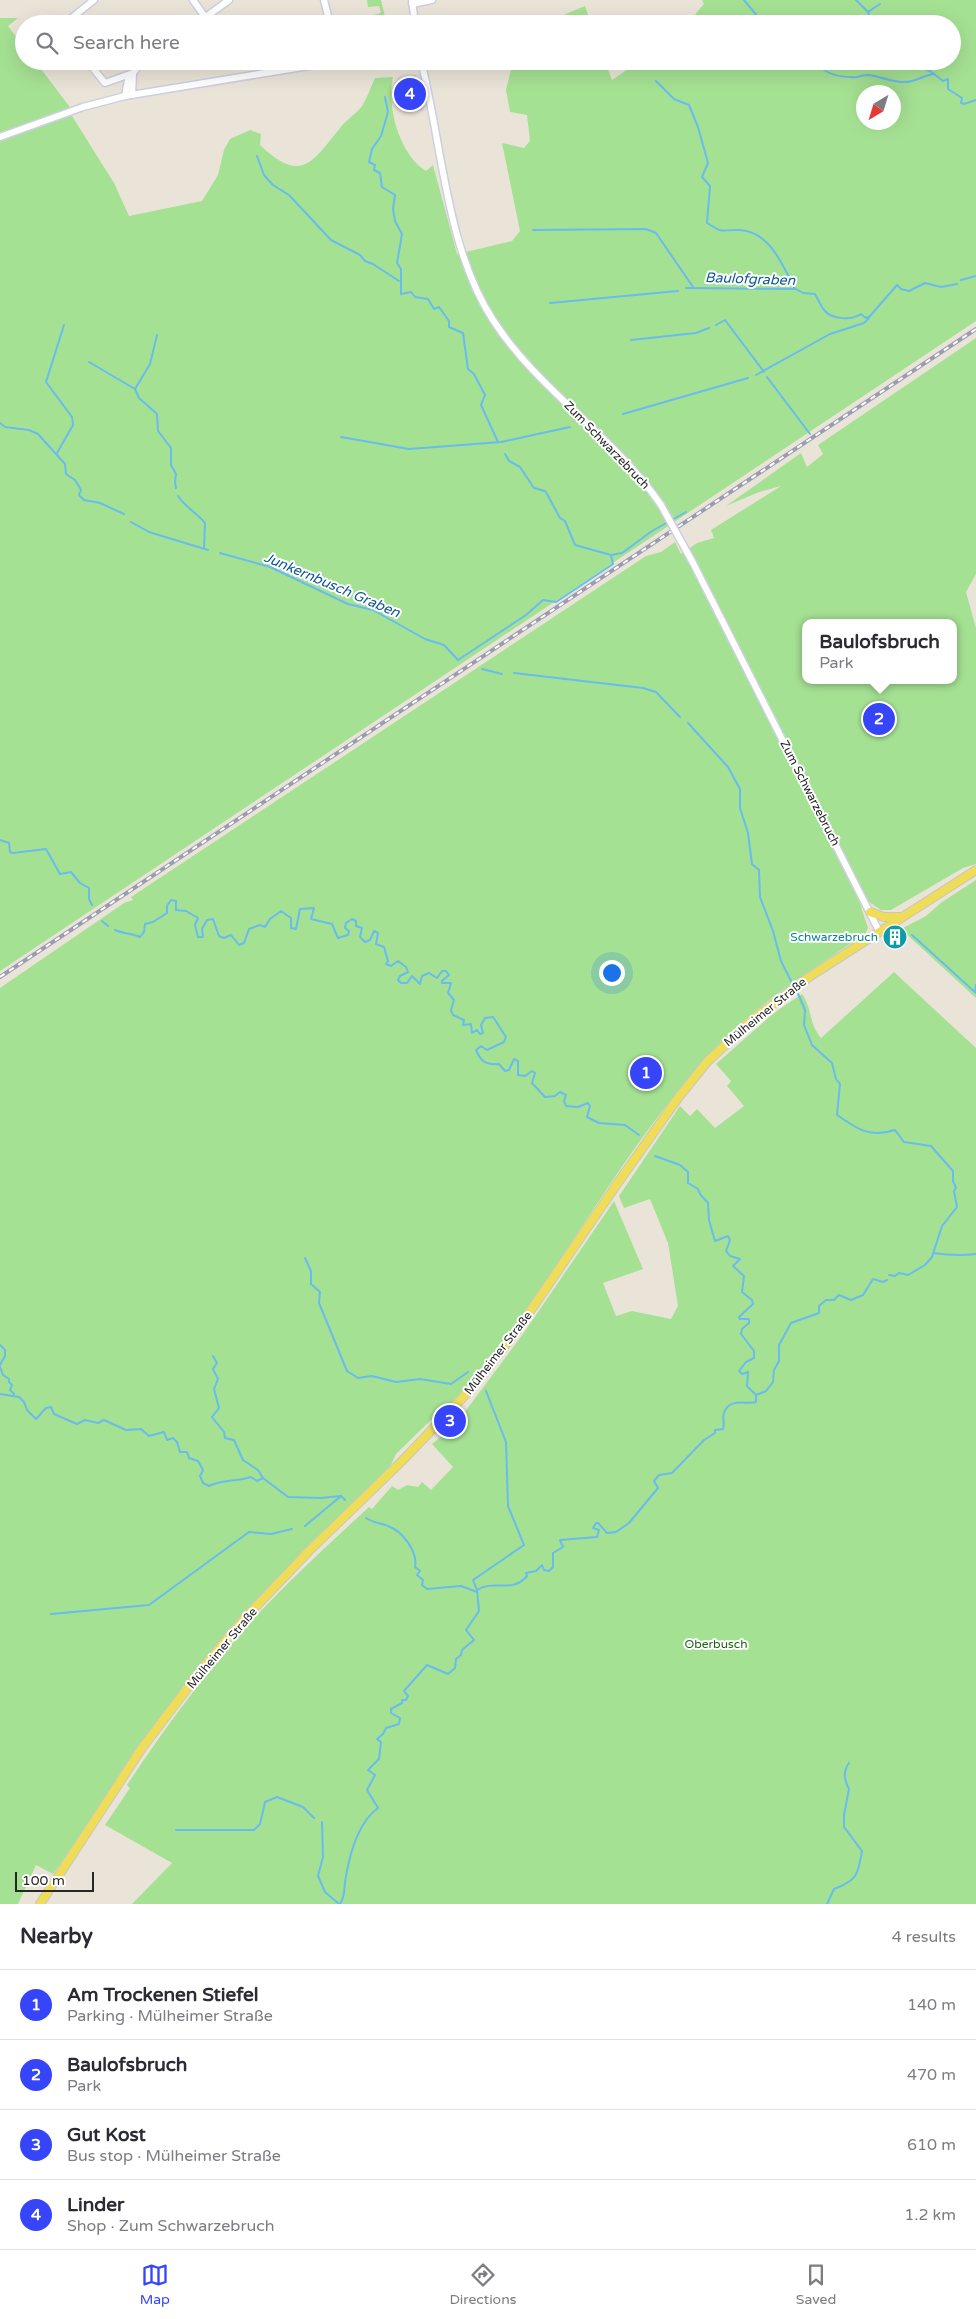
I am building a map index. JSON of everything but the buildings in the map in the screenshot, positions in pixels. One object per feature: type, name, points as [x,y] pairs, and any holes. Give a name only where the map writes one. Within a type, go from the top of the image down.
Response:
[{"type":"main road","name":"Mülheimer Straße","points":[[40,1904],[142,1748],[205,1665],[242,1621],[310,1550],[470,1390],[518,1329],[617,1184],[678,1098],[707,1062],[753,1019],[809,977],[976,870]]},
{"type":"main road","points":[[870,912],[884,917],[901,917]]},
{"type":"street","points":[[75,15],[94,0]]},
{"type":"street","points":[[193,0],[204,15]]},
{"type":"street","points":[[208,15],[229,0]]},
{"type":"street","points":[[324,0],[328,15]]},
{"type":"street","points":[[414,15],[412,2],[432,0]]},
{"type":"street","points":[[94,70],[104,83],[133,73]]},
{"type":"street","points":[[129,95],[127,83],[135,70]]},
{"type":"street","points":[[0,137],[83,107],[129,95],[284,70]]},
{"type":"street","name":"Zum Schwarzebruch","points":[[423,70],[460,248],[480,298],[492,320],[521,356],[633,469],[662,505],[879,931]]},
{"type":"shaded area","points":[[416,75],[424,110],[405,113],[398,78]]},
{"type":"green space","points":[[367,0],[381,0],[385,15],[374,15],[381,13],[379,6],[368,7]]},
{"type":"green space","points":[[702,0],[976,0],[976,321],[0,971],[0,18],[15,18],[15,20],[8,26],[15,35],[15,70],[42,70],[69,106],[72,116],[114,183],[129,216],[202,201],[218,175],[224,150],[230,139],[250,130],[261,134],[260,145],[274,157],[286,164],[296,166],[305,164],[321,151],[342,125],[362,106],[375,78],[393,77],[391,89],[392,102],[397,129],[402,142],[417,164],[426,171],[433,165],[457,254],[512,241],[520,231],[502,143],[524,148],[530,141],[527,115],[510,112],[506,90],[511,70],[608,70],[612,80],[627,70],[961,70],[961,15],[695,15],[704,4]]},
{"type":"green space","points":[[585,6],[588,15],[564,15]]},
{"type":"green space","points":[[976,338],[976,574],[966,592],[976,628],[976,864],[963,868],[891,910],[881,910],[869,902],[861,907],[868,928],[865,934],[773,997],[723,1040],[697,1068],[649,1129],[518,1321],[473,1382],[458,1399],[444,1412],[433,1418],[396,1454],[391,1465],[293,1562],[223,1638],[162,1715],[53,1874],[36,1865],[18,1904],[0,1904],[0,988],[124,903],[133,900],[131,897],[646,556],[661,552],[675,542],[681,554],[697,543],[714,538],[711,530],[781,486],[759,492],[726,506],[801,453],[807,467],[823,454],[818,445]]},
{"type":"green space","points":[[976,880],[976,998],[901,929],[926,916],[942,902]]},
{"type":"green space","name":"Oberbusch","points":[[894,972],[976,1048],[976,1904],[132,1904],[172,1863],[105,1825],[130,1788],[127,1785],[141,1764],[185,1702],[217,1662],[249,1624],[278,1594],[369,1507],[372,1509],[392,1486],[398,1490],[407,1485],[418,1487],[422,1482],[431,1490],[453,1467],[432,1444],[455,1425],[523,1334],[614,1201],[643,1269],[603,1283],[616,1316],[632,1311],[671,1319],[678,1306],[668,1243],[650,1199],[624,1208],[619,1196],[680,1106],[690,1116],[697,1109],[715,1128],[744,1106],[727,1086],[731,1081],[716,1064],[774,1013],[802,994],[808,1005],[814,1027],[821,1038]]},
{"type":"waterway","points":[[744,0],[756,15]]},
{"type":"waterway","points":[[856,0],[869,15]]},
{"type":"waterway","points":[[868,12],[880,4]]},
{"type":"waterway","points":[[825,70],[845,77],[868,75],[907,82],[933,74]]},
{"type":"waterway","points":[[927,70],[943,81],[948,79],[948,89],[962,98],[961,103],[964,104],[976,100]]},
{"type":"waterway","points":[[656,81],[674,99],[689,105],[698,127],[708,163],[702,177],[710,186],[707,223],[723,231],[739,230],[759,236],[774,251],[795,289]]},
{"type":"waterway","points":[[385,97],[388,112],[381,136],[372,149],[369,162],[375,165],[374,170],[380,173],[382,187],[395,195],[393,209],[395,221],[402,234],[397,263],[401,269],[401,294],[411,292],[415,297],[428,299],[434,309],[439,307],[449,321],[449,327],[463,333],[468,369],[474,374],[485,395],[481,405],[498,442]]},
{"type":"waterway","points":[[257,156],[264,175],[273,185],[289,195],[331,240],[360,255],[365,261],[399,281]]},
{"type":"waterway","points":[[533,230],[646,229],[656,233],[693,287]]},
{"type":"waterway","name":"Baulofgraben","points":[[961,280],[976,276]]},
{"type":"waterway","name":"Baulofgraben","points":[[686,288],[796,289],[803,293],[815,294],[824,309],[832,316],[852,318],[861,314],[866,318],[870,316],[897,285],[901,289],[909,291],[925,283],[941,287],[957,284]]},
{"type":"waterway","points":[[550,303],[678,291]]},
{"type":"waterway","points":[[756,375],[830,334],[864,323],[869,318]]},
{"type":"waterway","points":[[716,325],[725,320],[764,372]]},
{"type":"waterway","points":[[57,453],[73,425],[72,417],[46,382],[64,325]]},
{"type":"waterway","points":[[631,340],[696,333],[709,328]]},
{"type":"waterway","points":[[135,389],[150,364],[157,335]]},
{"type":"waterway","points":[[89,362],[135,389],[139,398],[157,414],[158,431],[171,448],[171,465],[176,474],[176,488]]},
{"type":"waterway","points":[[767,377],[810,434]]},
{"type":"waterway","points":[[623,414],[748,378]]},
{"type":"waterway","name":"Junkernbusch Graben","points":[[0,423],[5,427],[29,430],[38,434],[65,464],[66,474],[75,480],[81,490],[79,495],[84,500],[100,503],[124,514]]},
{"type":"waterway","points":[[341,437],[409,449],[501,442],[570,427]]},
{"type":"waterway","points":[[505,454],[509,461],[520,467],[534,488],[545,491],[560,518],[565,521],[575,545],[611,555]]},
{"type":"waterway","points":[[178,496],[205,523],[204,548]]},
{"type":"waterway","points":[[220,553],[270,567],[348,604],[373,610],[425,639],[444,645],[458,660],[526,615],[543,600],[556,602],[613,564],[611,555],[622,553],[652,531],[686,512]]},
{"type":"waterway","name":"Junkernbusch Graben","points":[[131,522],[149,532],[208,550]]},
{"type":"waterway","name":"Junkernbusch Graben","points":[[482,669],[502,674]]},
{"type":"waterway","name":"Junkernbusch Graben","points":[[514,673],[643,688],[656,692],[680,717]]},
{"type":"waterway","points":[[688,723],[728,767],[740,789],[740,808],[748,833],[752,864],[759,870],[760,897],[773,931],[781,961],[793,985]]},
{"type":"waterway","points":[[0,840],[9,843],[10,852],[13,853],[46,849],[60,874],[71,872],[80,883],[89,888],[89,899],[92,905]]},
{"type":"waterway","points":[[115,930],[140,937],[144,932],[145,924],[153,922],[167,913],[167,906],[171,900],[176,901],[176,910],[186,911],[198,918],[195,925],[198,937],[203,937],[202,929],[207,920],[213,919],[219,936],[224,938],[231,935],[239,945],[244,943],[249,929],[260,925],[265,927],[270,919],[281,911],[291,918],[291,928],[296,929],[300,909],[314,908],[311,919],[332,924],[338,938],[348,935],[349,931],[345,928],[346,923],[352,919],[356,921],[356,926],[362,928],[360,937],[365,942],[370,940],[374,931],[378,933],[376,944],[384,947],[388,961],[386,964],[391,966],[398,961],[406,967],[408,972],[400,976],[398,980],[401,983],[407,983],[412,976],[420,984],[422,976],[429,973],[437,978],[442,971],[446,971],[449,975],[442,983],[451,983],[448,993],[454,1000],[451,1010],[453,1015],[464,1020],[463,1025],[471,1024],[472,1033],[477,1030],[480,1034],[483,1033],[481,1025],[485,1018],[493,1017],[506,1037],[504,1042],[487,1050],[481,1046],[476,1050],[484,1062],[499,1064],[505,1071],[509,1070],[514,1059],[518,1061],[518,1075],[525,1076],[532,1071],[535,1073],[532,1083],[545,1097],[555,1096],[560,1092],[566,1095],[564,1101],[566,1106],[578,1107],[588,1103],[590,1106],[587,1117],[599,1123],[625,1125],[639,1135]]},
{"type":"waterway","points":[[102,921],[108,926]]},
{"type":"waterway","points":[[912,935],[976,993]]},
{"type":"waterway","points":[[975,992],[976,985]]},
{"type":"waterway","points":[[796,989],[805,1010],[804,1025],[812,1045],[832,1063],[836,1079],[840,1084],[837,1115],[864,1131],[878,1133],[895,1130],[904,1142],[931,1146],[953,1171],[957,1207],[942,1226],[932,1257],[925,1265],[908,1275],[899,1273],[895,1276],[889,1275]]},
{"type":"waterway","points":[[340,1904],[344,1896],[345,1882],[355,1841],[365,1822],[378,1808],[367,1790],[375,1775],[368,1770],[379,1759],[381,1742],[377,1739],[386,1728],[399,1724],[400,1718],[391,1713],[391,1709],[402,1703],[402,1700],[406,1700],[408,1696],[404,1691],[427,1665],[448,1674],[455,1668],[456,1659],[461,1655],[462,1650],[474,1640],[466,1630],[479,1611],[477,1590],[483,1587],[515,1584],[527,1576],[526,1573],[536,1571],[542,1565],[544,1570],[549,1571],[553,1567],[553,1553],[563,1547],[560,1540],[597,1537],[599,1530],[593,1528],[596,1523],[607,1533],[616,1532],[629,1523],[658,1488],[654,1481],[659,1475],[672,1473],[704,1440],[715,1433],[715,1430],[723,1429],[723,1415],[726,1408],[734,1403],[756,1402],[756,1395],[747,1386],[748,1372],[742,1374],[739,1371],[746,1362],[754,1358],[754,1351],[741,1334],[742,1329],[749,1323],[749,1319],[740,1319],[739,1317],[753,1304],[752,1300],[742,1292],[744,1276],[733,1266],[740,1259],[730,1256],[726,1251],[730,1240],[728,1236],[715,1241],[709,1220],[708,1203],[698,1189],[688,1183],[688,1172],[680,1165],[655,1156]]},
{"type":"waterway","points":[[933,1253],[954,1255],[976,1254]]},
{"type":"waterway","points":[[305,1258],[311,1271],[311,1284],[320,1292],[319,1303],[347,1371],[358,1378],[372,1376],[396,1382],[420,1379],[451,1384],[468,1372]]},
{"type":"waterway","name":"Junkernbusch Graben","points":[[756,1395],[766,1391],[773,1382],[774,1370],[779,1361],[779,1345],[791,1323],[819,1313],[819,1306],[826,1300],[834,1300],[839,1295],[851,1300],[863,1295],[873,1279],[883,1282],[887,1280]]},
{"type":"waterway","points":[[0,1345],[5,1350],[5,1356],[0,1365]]},
{"type":"waterway","points":[[213,1356],[217,1363],[213,1369],[218,1379],[214,1389],[219,1408],[212,1417],[224,1432],[225,1438],[234,1440],[243,1460],[258,1470],[263,1478]]},
{"type":"waterway","points":[[0,1367],[3,1375],[9,1379],[12,1385],[10,1390],[14,1394]]},
{"type":"waterway","points":[[477,1590],[473,1580],[524,1545],[508,1506],[506,1442],[486,1391]]},
{"type":"waterway","points":[[0,1394],[19,1397],[24,1402],[27,1410],[36,1419],[46,1408],[51,1407],[54,1414],[77,1424],[85,1420],[98,1423],[104,1420],[126,1430],[141,1429],[149,1436],[164,1432],[167,1440],[173,1438],[177,1442],[180,1452],[187,1452],[189,1458],[198,1461],[203,1470],[200,1476],[203,1483],[209,1486],[219,1482],[251,1477],[257,1481],[263,1478],[288,1497],[321,1498],[341,1496],[345,1500]]},
{"type":"waterway","points":[[305,1526],[341,1496]]},
{"type":"waterway","points":[[366,1518],[399,1532],[408,1542],[414,1555],[415,1567],[420,1571],[417,1575],[423,1580],[422,1585],[427,1589],[461,1586],[477,1592]]},
{"type":"waterway","points":[[51,1614],[149,1605],[249,1532],[271,1534],[292,1529]]},
{"type":"waterway","points":[[827,1904],[834,1889],[842,1886],[856,1875],[862,1851],[844,1827],[844,1815],[849,1789],[845,1779],[845,1772],[849,1763]]},
{"type":"waterway","points":[[176,1830],[254,1830],[260,1824],[265,1802],[277,1797],[303,1807],[314,1818]]},
{"type":"waterway","points":[[322,1822],[323,1857],[318,1876],[325,1892],[339,1904]]},
{"type":"railway","points":[[0,977],[976,329]]},
{"type":"place","name":"Linder","points":[[410,94]]},
{"type":"place","name":"Baulofsbruch","points":[[879,719]]},
{"type":"place","name":"Schwarzebruch","points":[[895,937]]},
{"type":"place","name":"Am Trockenen Stiefel","points":[[646,1073]]},
{"type":"place","name":"Gut Kost","points":[[450,1421]]}]
